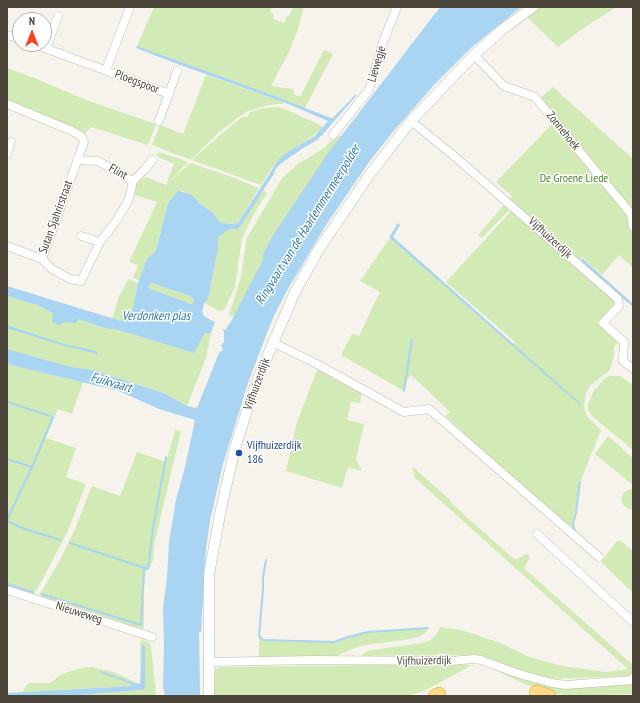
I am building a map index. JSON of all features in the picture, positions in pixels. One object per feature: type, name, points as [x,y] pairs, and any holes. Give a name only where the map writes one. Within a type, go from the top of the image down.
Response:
[{"type":"street","points":[[106,70],[130,7]]},
{"type":"street","name":"Liewegje","points":[[333,135],[369,90],[383,42],[397,7]]},
{"type":"street","name":"Vijfhuizerdijk","points":[[209,696],[209,574],[221,509],[236,448],[253,390],[272,342],[294,294],[319,249],[370,174],[411,121],[474,55],[533,7]]},
{"type":"street","points":[[52,32],[58,16]]},
{"type":"street","name":"Ploegspoor","points":[[52,50],[169,94]]},
{"type":"street","name":"Zonnehoek","points":[[474,55],[504,86],[535,97],[631,214],[633,226]]},
{"type":"street","name":"Ploegspoor","points":[[159,121],[177,71]]},
{"type":"street","name":"Sutan Sjahrirstraat","points":[[7,104],[72,131],[81,136],[84,142],[42,259],[7,246]]},
{"type":"street","name":"Vijfhuizerdijk","points":[[411,121],[529,220],[618,299],[619,306],[603,323],[624,342],[623,361],[633,369]]},
{"type":"street","points":[[7,154],[10,142]]},
{"type":"street","name":"Flint","points":[[77,160],[98,161],[133,180],[152,160]]},
{"type":"street","points":[[42,259],[52,269],[70,279],[81,281],[100,242],[117,220],[130,199],[133,180]]},
{"type":"street","points":[[81,236],[100,242]]},
{"type":"street","name":"Vijfhuizerdijk","points":[[272,342],[315,363],[404,412],[429,409],[599,557]]},
{"type":"street","points":[[537,534],[633,622]]},
{"type":"street","name":"Nieuweweg","points":[[7,590],[152,637]]},
{"type":"street","name":"Vijfhuizerdijk","points":[[209,662],[313,660],[450,661],[474,659],[552,684],[632,680],[633,678]]},
{"type":"green space","points":[[154,7],[272,7],[270,12],[274,14],[273,19],[284,23],[293,7],[304,7],[290,50],[271,86],[293,89],[294,94],[300,97],[324,50],[333,54],[305,108],[137,46]]},
{"type":"green space","points":[[540,7],[617,7],[585,27],[558,47],[527,17]]},
{"type":"green space","points":[[7,68],[86,100],[156,124],[148,145],[91,127],[83,136],[7,101]]},
{"type":"green space","points":[[206,75],[286,103],[264,106],[246,112],[219,132],[191,160],[152,145],[160,125],[183,134]]},
{"type":"green space","name":"De Groene Liede","points":[[553,87],[633,159],[633,268],[619,255],[602,275],[582,257],[579,260],[515,204],[482,238],[478,235],[512,196],[496,182],[552,124],[535,103]]},
{"type":"green space","points":[[278,107],[320,125],[323,128],[296,147],[271,169],[261,185],[192,160],[242,117],[248,117],[249,113],[253,111],[264,108]]},
{"type":"green space","points":[[342,135],[272,237],[263,254],[263,260],[234,317],[229,315],[241,277],[247,238],[282,178],[298,164],[324,148],[334,138]]},
{"type":"green space","points":[[159,152],[188,162],[170,181],[190,163],[259,188],[238,223],[230,224],[221,223],[191,194],[182,191],[168,203],[156,251],[147,259],[139,280],[133,278],[138,265],[129,262],[157,202],[135,195],[136,185],[139,181],[146,177],[166,185],[174,164],[156,156]]},
{"type":"green space","points":[[263,190],[267,193],[255,212],[242,238],[235,287],[224,310],[219,311],[205,303],[208,299],[218,249],[218,237],[229,229],[238,229],[240,227]]},
{"type":"green space","points":[[512,210],[618,300],[598,322],[618,342],[614,347],[614,355],[610,370],[591,385],[586,393],[584,407],[587,416],[601,430],[580,482],[573,524],[576,534],[445,416],[450,412],[411,375],[405,383],[404,391],[341,355],[352,334],[359,336],[380,292],[360,281],[390,238],[582,406],[513,344],[515,342],[446,282]]},
{"type":"green space","points":[[128,279],[138,283],[131,314],[121,321],[112,319],[119,296]]},
{"type":"green space","points":[[152,283],[190,296],[194,302],[191,304],[147,288]]},
{"type":"green space","points":[[7,296],[37,305],[53,313],[78,319],[108,329],[115,329],[194,353],[205,333],[211,333],[206,358],[187,406],[166,394],[93,370],[71,367],[7,349]]},
{"type":"green space","points":[[7,364],[83,382],[72,414],[58,409],[46,438],[76,448],[66,477],[86,484],[67,533],[39,586],[34,594],[31,595],[7,588]]},
{"type":"green space","points":[[318,368],[362,392],[360,403],[351,402],[347,420],[364,424],[356,459],[362,471],[348,467],[342,488],[286,471],[297,422]]},
{"type":"green space","points":[[610,376],[620,376],[633,385],[633,450],[592,416],[588,410],[588,404],[593,392],[604,379]]},
{"type":"green space","points":[[175,430],[181,431],[154,545],[153,560],[149,569],[146,569],[144,589],[144,627],[142,631],[41,598],[43,589],[59,562],[75,529],[92,486],[120,496],[137,452],[166,462]]},
{"type":"green space","points":[[608,436],[633,458],[633,485],[595,454]]},
{"type":"green space","points":[[413,467],[514,559],[526,554],[529,555],[529,559],[524,568],[633,665],[633,676],[552,679],[534,676],[472,656],[361,656],[367,651],[422,643],[431,640],[438,632],[440,627],[474,634],[500,643],[529,657],[562,666],[606,672],[628,669],[414,477]]},
{"type":"green space","points":[[629,489],[633,489],[633,510],[624,506],[621,500],[623,493]]},
{"type":"green space","points":[[617,541],[621,541],[633,551],[633,593],[601,562]]},
{"type":"green space","points":[[428,628],[426,632],[420,636],[360,646],[336,656],[259,657],[259,636],[266,641],[334,642],[368,632]]},
{"type":"green space","points":[[141,639],[151,645],[156,696],[31,696],[78,695],[142,690],[145,647],[142,646],[140,669]]},
{"type":"green space","points":[[421,663],[472,665],[424,691],[407,696],[215,696],[214,694],[215,670],[220,667],[386,665]]},
{"type":"green space","points":[[86,667],[113,672],[140,684],[126,680],[132,686],[23,692],[29,683],[51,683],[60,675]]},
{"type":"green space","points":[[489,667],[537,683],[633,683],[633,694],[571,696],[551,693],[522,683]]},
{"type":"water","points":[[440,7],[521,7],[471,48],[434,85],[392,133],[369,162],[326,225],[285,294],[273,318],[249,380],[223,464],[210,520],[206,548],[201,632],[199,632],[200,696],[165,696],[163,687],[163,608],[169,542],[176,500],[195,420],[159,409],[119,391],[7,364],[7,349],[71,367],[93,370],[166,394],[187,406],[197,408],[219,353],[223,350],[221,345],[224,342],[224,331],[222,329],[225,330],[232,320],[263,260],[263,254],[272,237],[329,152]]},
{"type":"water","name":"Verdonken plas","points":[[137,46],[331,118],[333,118],[355,95],[357,95],[317,140],[293,154],[278,166],[266,182],[261,194],[240,227],[238,229],[229,229],[218,237],[218,249],[208,299],[204,304],[202,312],[205,317],[215,322],[211,333],[205,333],[194,353],[78,319],[76,323],[65,322],[59,325],[52,322],[53,313],[37,305],[7,296],[7,286],[121,321],[131,314],[138,283],[147,259],[156,251],[168,203],[178,191],[191,194],[199,203],[212,212],[221,223],[238,223],[281,157],[315,136],[328,121],[286,103],[136,48]],"holes":[[[152,283],[190,296],[194,300],[191,304],[148,288]]]},
{"type":"water","points":[[398,223],[400,225],[393,237],[581,404],[580,405],[390,238]]},
{"type":"water","points":[[582,258],[633,304],[633,307],[591,270],[581,260]]},
{"type":"water","points":[[7,325],[67,345],[98,352],[97,354],[61,345],[7,328]]},
{"type":"water","points":[[142,644],[145,647],[145,687],[142,690],[78,695],[7,696],[7,693],[132,686],[129,683],[99,672],[101,671],[140,684]]},
{"type":"waterway","points":[[321,135],[341,111]]},
{"type":"waterway","points":[[284,160],[299,150]]},
{"type":"waterway","points":[[262,190],[274,172]]},
{"type":"waterway","points":[[404,391],[412,339]]},
{"type":"waterway","points":[[7,402],[53,417],[32,467],[7,459]]},
{"type":"waterway","points":[[70,543],[148,569],[153,528],[166,457]]},
{"type":"waterway","points":[[7,520],[32,467]]},
{"type":"waterway","points":[[575,531],[573,524],[580,482]]},
{"type":"waterway","points":[[7,521],[22,528],[60,540]]},
{"type":"waterway","points":[[266,560],[263,577],[259,636],[263,640],[334,642],[368,632],[428,628]]},
{"type":"waterway","points":[[41,594],[141,625],[144,567]]},
{"type":"waterway","points":[[7,584],[33,592]]},
{"type":"place","name":"Vijfhuizerdijk 186","points":[[239,453]]},
{"type":"water label","name":"Ringvaart van de Haarlemmermeerpolder","points":[[308,225]]},
{"type":"water label","name":"Fuikvaart","points":[[111,383]]}]
